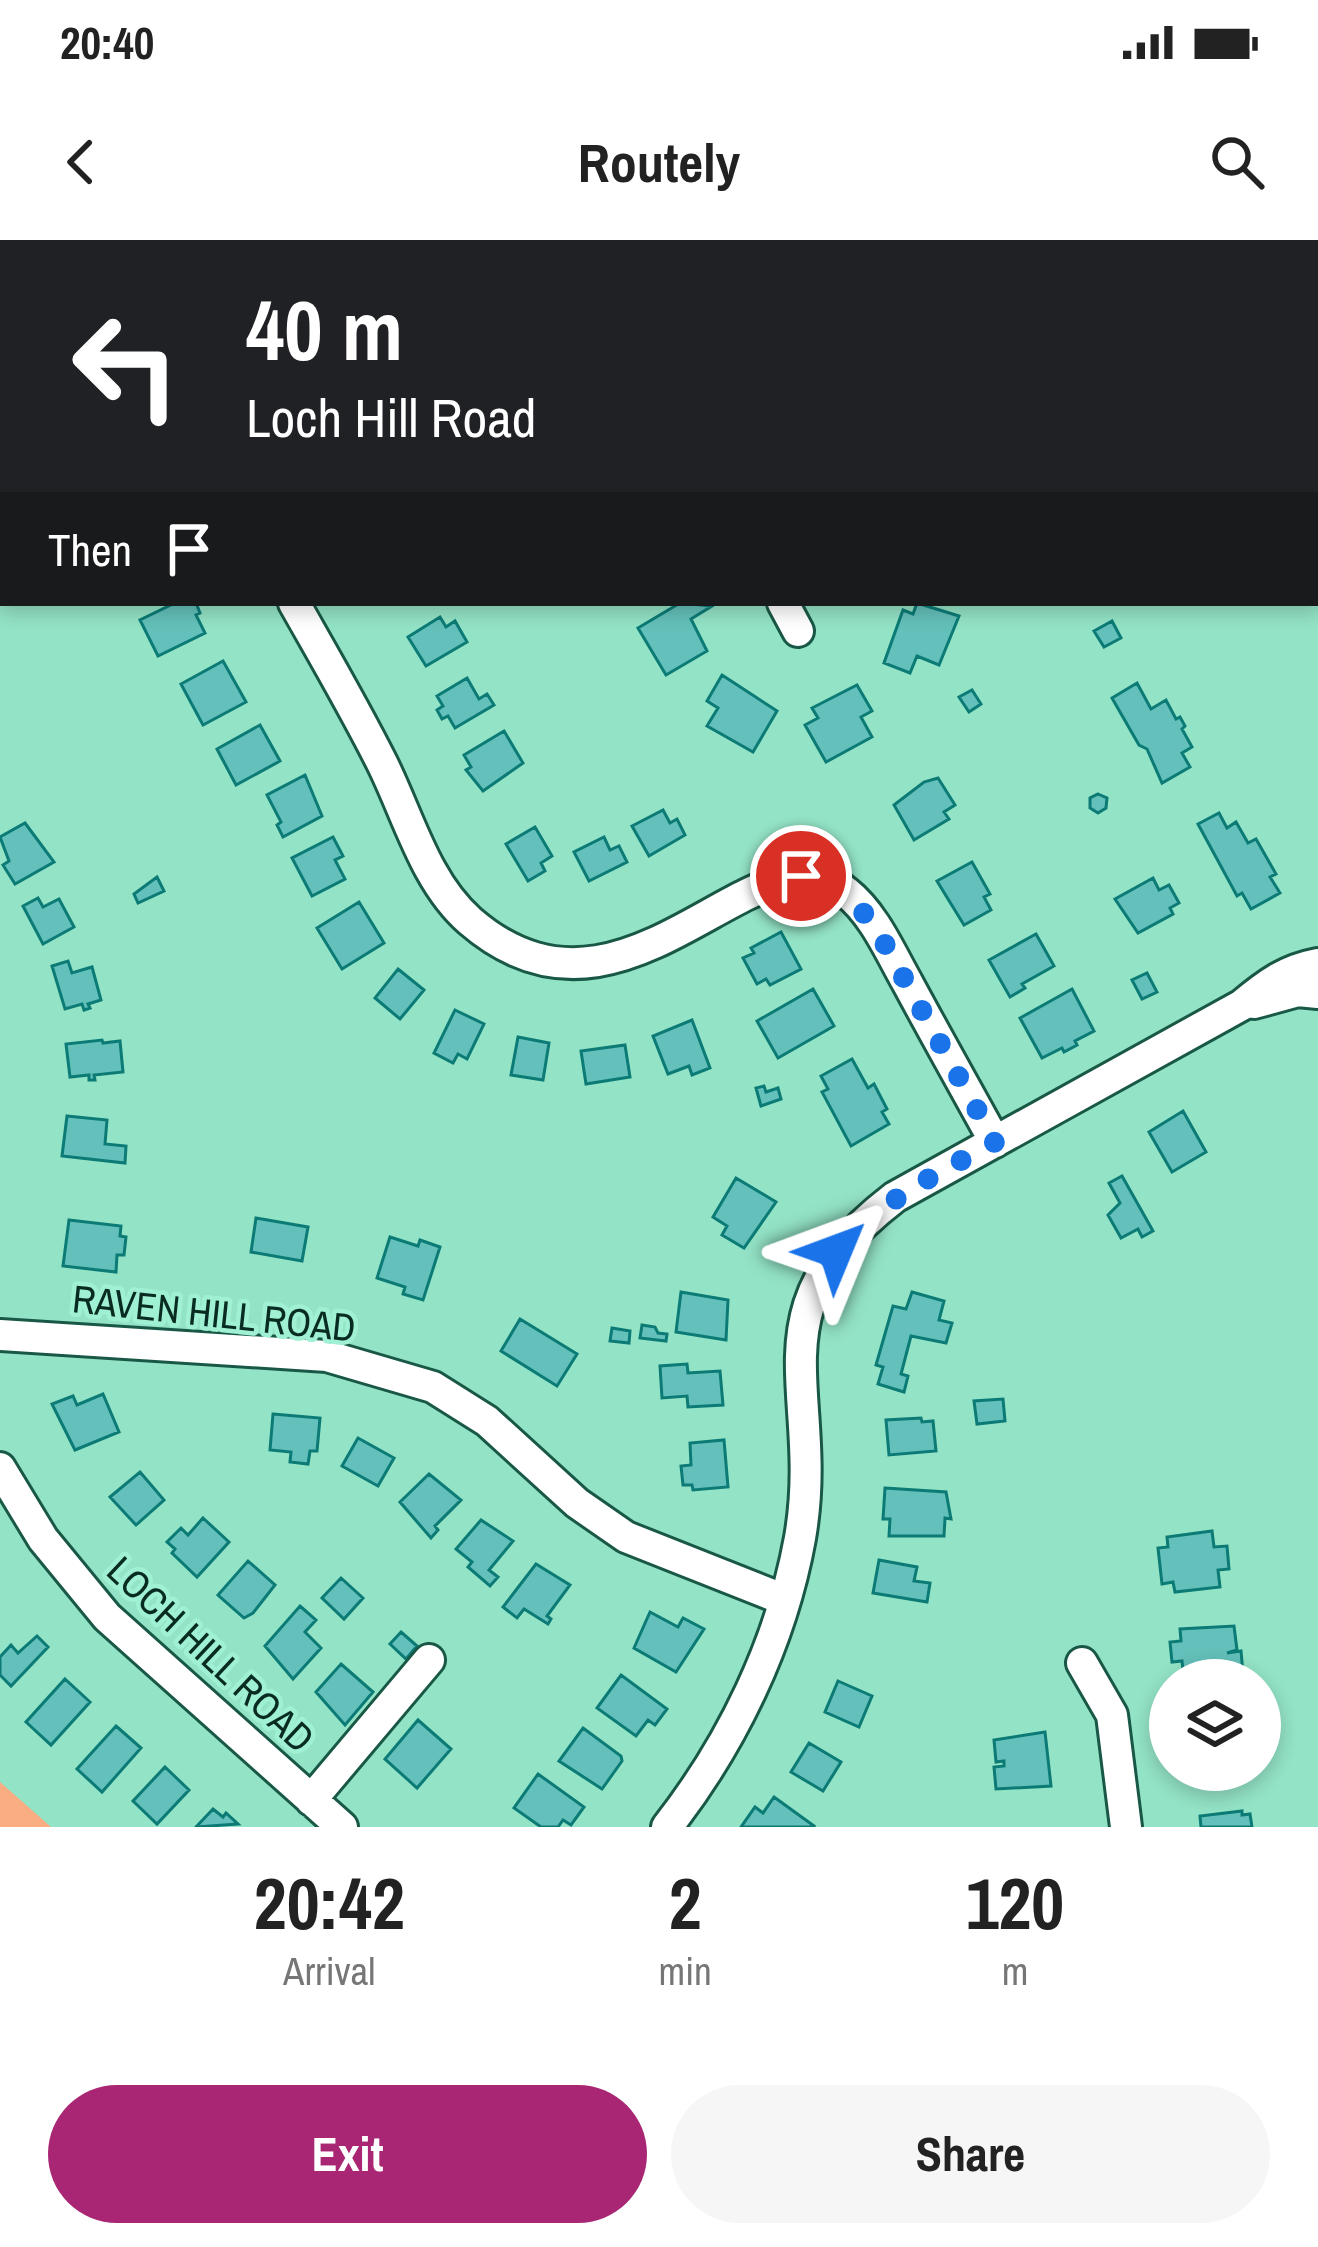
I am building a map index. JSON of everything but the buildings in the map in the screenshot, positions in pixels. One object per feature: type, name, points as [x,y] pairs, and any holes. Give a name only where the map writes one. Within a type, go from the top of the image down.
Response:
[{"type":"street","points":[[296,606],[382,764],[437,881],[470,921],[530,955],[584,963],[620,958],[654,946],[783,878],[815,877],[829,882],[846,891],[881,937],[995,1142]]},
{"type":"street","points":[[785,606],[798,631]]},
{"type":"street","points":[[668,1827],[709,1774],[760,1669],[784,1600],[800,1536],[806,1470],[799,1378],[802,1327],[814,1289],[836,1251],[861,1223],[895,1197],[1242,1005],[1274,979],[1294,968],[1318,964]]},
{"type":"street","points":[[1242,1005],[1298,991],[1318,993]]},
{"type":"street","name":"RAVEN HILL ROAD","points":[[0,1335],[327,1356],[433,1387],[487,1421],[577,1503],[626,1537],[784,1600]]},
{"type":"street","name":"LOCH HILL ROAD","points":[[0,1468],[43,1539],[106,1617],[342,1827]]},
{"type":"street","points":[[311,1800],[429,1660]]},
{"type":"street","points":[[1082,1663],[1112,1715],[1126,1827]]},
{"type":"shaded area","points":[[0,1782],[51,1827],[0,1827]]},
{"type":"route","points":[[801,876],[829,882],[860,906],[995,1142],[895,1197],[861,1223],[836,1251]]}]
